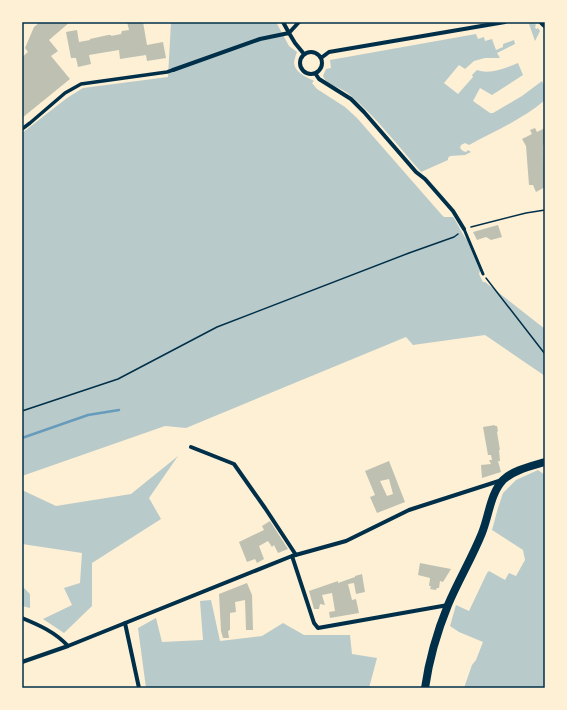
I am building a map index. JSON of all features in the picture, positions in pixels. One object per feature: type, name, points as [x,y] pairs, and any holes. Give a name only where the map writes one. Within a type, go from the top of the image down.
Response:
[{"type":"main road","points":[[425,688],[434,647],[448,605],[473,554],[482,532],[495,491],[503,480],[511,474],[530,466],[545,462]]},
{"type":"street","points":[[283,22],[295,43],[304,54]]},
{"type":"street","points":[[22,129],[65,93],[80,84],[167,72],[260,39],[289,33],[299,22]]},
{"type":"street","points":[[321,58],[329,52],[506,22]]},
{"type":"street","points":[[310,52],[317,53],[321,58],[321,67],[315,73],[310,74],[305,72],[300,63],[304,54],[310,52]]},
{"type":"street","points":[[315,73],[319,79],[351,99],[364,112],[416,172],[425,179],[453,211],[464,229]]},
{"type":"street","points":[[191,446],[234,464],[265,508],[294,556],[314,623],[318,628],[448,605]]},
{"type":"street","points":[[22,662],[68,646],[294,556],[346,541],[409,510],[503,480]]},
{"type":"street","points":[[22,618],[46,628],[61,638],[68,646]]},
{"type":"street","points":[[125,623],[139,688]]},
{"type":"lane","points":[[464,229],[483,274]]},
{"type":"path","points":[[22,411],[118,379],[217,327],[454,237],[464,229],[526,213],[545,210]]},
{"type":"path","points":[[483,274],[545,354]]},
{"type":"shaded area","points":[[171,22],[276,22],[289,46],[297,52],[294,63],[297,69],[302,74],[314,81],[312,83],[317,89],[345,107],[357,118],[444,217],[453,217],[467,240],[483,282],[485,282],[545,329],[545,376],[485,335],[413,345],[406,337],[186,428],[165,426],[22,476],[22,133],[67,98],[83,88],[168,77]]},
{"type":"shaded area","points":[[534,23],[536,25],[536,29],[538,28],[540,31],[535,41],[529,24]]},
{"type":"shaded area","points":[[476,34],[478,39],[484,37],[485,41],[492,39],[496,50],[503,47],[503,44],[514,40],[515,44],[497,53],[500,58],[485,58],[474,61],[465,69],[459,65],[444,83],[458,94],[473,77],[472,75],[477,70],[487,72],[493,71],[518,63],[523,75],[492,95],[480,88],[473,101],[490,113],[493,113],[522,96],[542,81],[545,87],[545,100],[528,113],[469,145],[465,143],[461,145],[460,148],[463,151],[466,152],[468,150],[471,152],[465,155],[450,156],[448,160],[421,172],[360,104],[347,93],[328,82],[323,76],[326,69],[331,68],[330,60]]},
{"type":"shaded area","points":[[178,456],[149,498],[161,519],[92,563],[92,606],[64,633],[43,619],[72,605],[64,588],[80,583],[82,553],[22,544],[22,490],[56,506],[131,494]]},
{"type":"shaded area","points":[[538,470],[545,475],[545,688],[464,688],[472,665],[476,660],[483,642],[459,632],[450,626],[456,605],[469,611],[489,571],[505,580],[509,573],[516,576],[525,560],[523,550],[492,530],[503,493],[516,480]]},
{"type":"shaded area","points":[[22,586],[30,594],[30,608],[22,606]]},
{"type":"shaded area","points":[[211,600],[220,641],[262,636],[283,623],[304,635],[350,635],[352,654],[377,658],[369,688],[146,688],[138,628],[156,618],[162,642],[203,640],[200,601]]},
{"type":"building","points":[[40,22],[70,22],[49,40],[58,51],[51,56],[70,79],[22,118],[22,57],[28,52],[25,48],[34,27]]},
{"type":"building","points":[[127,22],[143,22],[147,45],[163,42],[166,58],[147,61],[146,55],[120,59],[119,50],[89,55],[91,64],[78,67],[76,58],[71,58],[66,32],[77,30],[79,42],[108,35],[111,36],[121,34],[122,31],[129,30]]},
{"type":"building","points":[[535,128],[537,132],[545,128],[545,142],[543,146],[545,187],[536,192],[533,185],[529,185],[526,146],[522,139],[532,134],[530,130]]},
{"type":"building","points":[[498,225],[502,237],[491,240],[486,237],[477,240],[473,232]]},
{"type":"building","points":[[497,426],[498,431],[500,461],[498,461],[501,472],[482,478],[481,465],[491,464],[489,460],[492,460],[491,455],[488,455],[483,427]]},
{"type":"building","points":[[389,461],[405,502],[377,513],[370,497],[375,495],[365,471]],"holes":[[[389,479],[393,494],[387,496],[380,481]]]},
{"type":"building","points":[[270,521],[288,549],[278,553],[274,545],[272,547],[268,541],[259,546],[264,559],[257,563],[255,559],[247,562],[239,542],[264,530],[262,526]]},
{"type":"building","points":[[420,563],[451,569],[443,582],[440,581],[439,588],[436,590],[430,589],[430,578],[418,575]]},
{"type":"building","points":[[362,574],[365,592],[356,594],[354,583],[348,584],[352,600],[356,599],[359,613],[330,618],[329,612],[335,611],[332,593],[322,595],[325,605],[320,604],[319,609],[314,609],[309,591],[338,581],[338,583]]},
{"type":"building","points":[[247,583],[252,595],[253,630],[246,630],[245,600],[235,602],[236,612],[230,613],[230,630],[228,631],[229,638],[223,638],[221,631],[219,594]]},
{"type":"waterway","points":[[22,438],[88,415],[119,410]]}]
